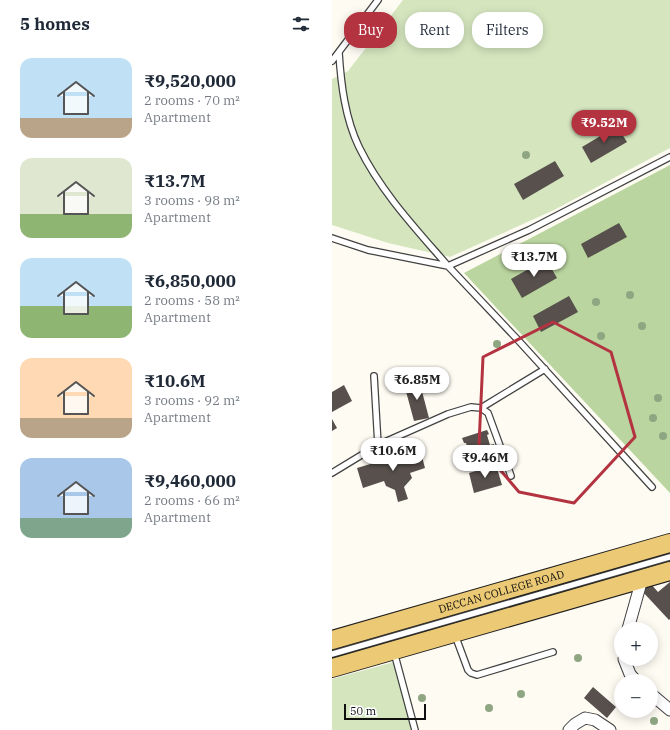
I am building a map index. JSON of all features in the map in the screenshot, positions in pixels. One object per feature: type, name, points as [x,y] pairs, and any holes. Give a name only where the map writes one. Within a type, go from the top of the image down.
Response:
[{"type":"main road","name":"DECCAN COLLEGE ROAD","points":[[332,640],[670,543]]},
{"type":"main road","points":[[332,668],[670,571]]},
{"type":"street","points":[[630,622],[642,579]]},
{"type":"street","points":[[658,700],[670,710]]},
{"type":"street","points":[[569,730],[585,718],[595,720],[610,730]]},
{"type":"lane","points":[[332,61],[378,0]]},
{"type":"lane","points":[[338,53],[346,110],[358,146],[376,178],[399,209],[448,266],[545,369],[652,487]]},
{"type":"lane","points":[[332,238],[368,250],[448,266],[529,230],[670,157]]},
{"type":"lane","points":[[481,408],[545,369]]},
{"type":"lane","points":[[374,376],[378,445]]},
{"type":"lane","points":[[332,473],[378,445],[448,414],[471,407],[481,408],[488,413],[511,476]]},
{"type":"lane","points":[[332,654],[670,556]]},
{"type":"lane","points":[[454,633],[468,670],[477,675],[553,652]]},
{"type":"lane","points":[[394,650],[415,730]]},
{"type":"highlighted area","points":[[553,322],[611,352],[635,437],[574,503],[519,492],[479,445],[483,357]]},
{"type":"green space","points":[[403,0],[670,0],[670,148],[554,210],[450,257],[388,243],[332,225],[332,79],[348,71],[366,48],[397,48],[397,12],[394,12]]},
{"type":"green space","points":[[670,165],[670,493],[464,273]]},
{"type":"green space","points":[[394,662],[412,730],[332,730],[332,679]]},
{"type":"building","points":[[617,126],[627,142],[591,163],[582,147]]},
{"type":"building","points":[[555,161],[564,176],[523,200],[514,184]]},
{"type":"building","points":[[619,223],[627,237],[588,258],[581,244]]},
{"type":"building","points":[[546,259],[557,278],[522,298],[511,279]]},
{"type":"building","points":[[569,296],[578,312],[541,332],[533,316]]},
{"type":"building","points":[[419,380],[429,418],[414,421],[404,384]]},
{"type":"building","points":[[344,385],[352,401],[332,412],[332,392]]},
{"type":"building","points":[[332,419],[337,428],[332,431]]},
{"type":"building","points":[[487,430],[490,445],[494,444],[495,450],[469,458],[466,443],[464,443],[462,438]]},
{"type":"building","points":[[420,449],[425,468],[410,473],[412,478],[404,487],[408,499],[398,502],[395,490],[386,486],[384,481],[363,488],[357,468]]},
{"type":"building","points":[[496,465],[502,485],[474,493],[469,473]]},
{"type":"building","points":[[670,582],[669,620],[642,591],[650,583],[658,592]]},
{"type":"building","points":[[593,687],[614,705],[614,709],[607,718],[584,698]]}]
